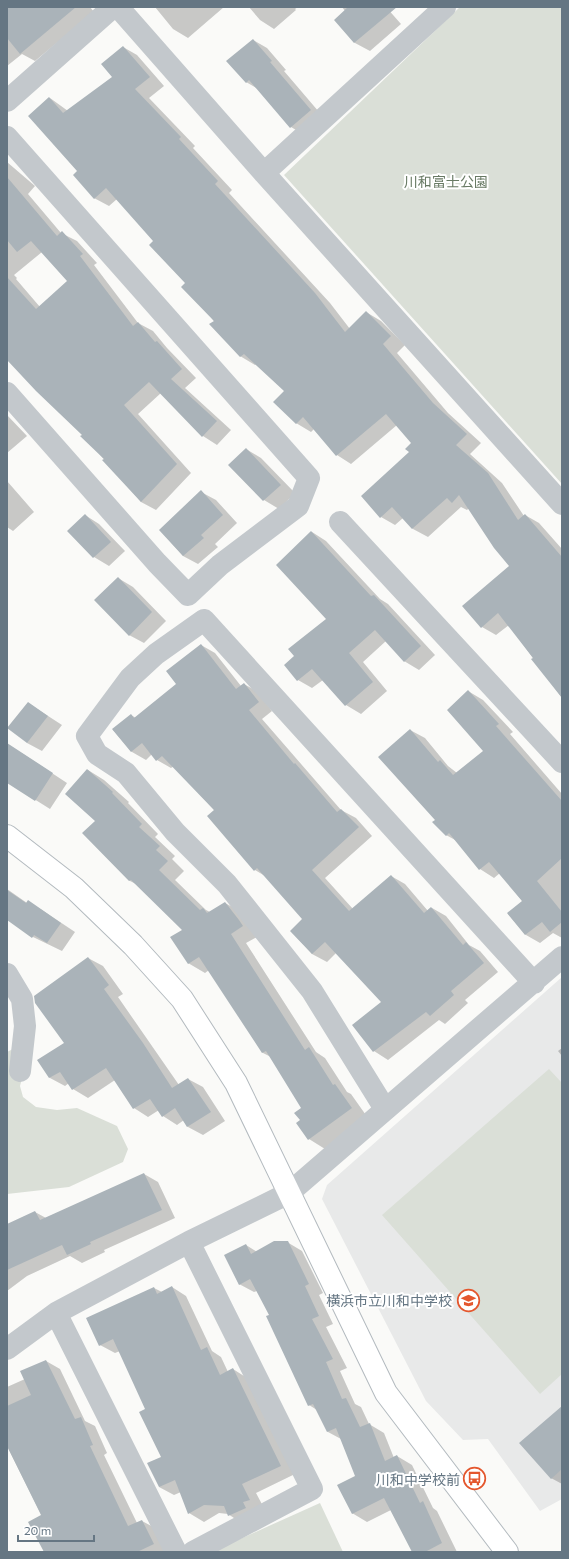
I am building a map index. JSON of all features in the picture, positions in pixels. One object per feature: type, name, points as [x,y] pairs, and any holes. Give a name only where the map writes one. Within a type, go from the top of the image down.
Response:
[{"type":"street","points":[[7,101],[113,7]]},
{"type":"street","points":[[118,7],[264,173],[562,504]]},
{"type":"street","points":[[264,173],[445,7]]},
{"type":"street","points":[[7,137],[309,478],[298,506],[220,565],[188,594],[157,563],[7,393]]},
{"type":"street","points":[[340,522],[562,762]]},
{"type":"street","points":[[385,1109],[312,991],[289,961],[227,884],[175,832],[126,773],[98,754],[87,736],[130,678],[156,654],[204,620],[534,983]]},
{"type":"street","points":[[7,836],[74,888],[133,945],[182,999],[236,1083],[386,1393],[507,1552]]},
{"type":"street","points":[[7,1349],[56,1313],[189,1242],[289,1193],[385,1109],[534,983],[562,957]]},
{"type":"street","points":[[7,974],[22,999],[25,1026],[20,1071]]},
{"type":"street","points":[[189,1242],[312,1489],[193,1552]]},
{"type":"street","points":[[56,1313],[176,1552]]},
{"type":"shaded area","name":"横浜市立川和中学校","points":[[562,977],[562,1499],[540,1511],[488,1439],[463,1440],[426,1401],[322,1199],[327,1185]]},
{"type":"green space","name":"川和富士公園","points":[[460,7],[562,7],[562,484],[284,175]]},
{"type":"green space","points":[[23,1044],[28,1056],[20,1086],[23,1097],[36,1107],[57,1110],[77,1108],[117,1126],[128,1149],[123,1162],[69,1187],[7,1194],[7,1052]]},
{"type":"green space","points":[[549,1069],[562,1083],[562,1374],[540,1394],[382,1215]]},
{"type":"green space","points":[[320,1503],[343,1552],[211,1552]]},
{"type":"building","points":[[7,7],[76,7],[20,54],[7,38]]},
{"type":"building","points":[[348,7],[397,7],[354,43],[334,20]]},
{"type":"building","points":[[253,39],[272,61],[270,62],[311,110],[290,128],[249,80],[246,83],[226,61]]},
{"type":"building","points":[[123,46],[150,77],[135,89],[181,137],[179,139],[218,181],[215,184],[315,293],[345,332],[366,311],[391,336],[383,344],[433,403],[467,434],[456,445],[488,473],[518,520],[525,514],[562,557],[562,698],[531,659],[533,658],[498,613],[481,628],[462,606],[509,566],[494,548],[459,495],[452,503],[447,498],[412,529],[392,507],[380,518],[361,496],[409,452],[405,449],[411,443],[386,414],[336,456],[303,417],[296,424],[273,402],[284,391],[244,354],[240,357],[209,324],[214,321],[181,287],[185,283],[149,245],[153,241],[106,188],[94,199],[73,175],[77,171],[28,116],[49,97],[63,113],[112,77],[101,64]]},
{"type":"building","points":[[7,177],[57,236],[62,231],[83,254],[80,256],[133,326],[138,322],[155,342],[157,341],[182,369],[171,379],[217,421],[202,437],[149,382],[124,405],[177,464],[141,502],[102,460],[104,459],[80,436],[82,435],[36,391],[7,360],[7,277],[36,309],[67,281],[31,241],[17,252],[7,240]]},
{"type":"building","points":[[246,448],[281,485],[263,501],[228,465]]},
{"type":"building","points":[[201,490],[223,515],[201,535],[204,538],[183,556],[159,530]]},
{"type":"building","points":[[85,514],[111,542],[93,558],[67,531]]},
{"type":"building","points":[[311,531],[371,596],[374,595],[421,646],[404,662],[375,630],[349,653],[373,682],[345,706],[312,669],[297,681],[284,665],[294,656],[288,649],[326,619],[276,565]]},
{"type":"building","points":[[118,577],[152,612],[129,636],[94,600]]},
{"type":"building","points":[[201,644],[236,689],[244,683],[259,702],[249,710],[294,764],[295,763],[337,812],[341,809],[359,827],[312,870],[349,911],[391,875],[424,913],[431,907],[463,945],[466,942],[484,963],[451,991],[454,995],[430,1016],[426,1012],[373,1052],[352,1025],[381,1002],[325,942],[312,954],[290,931],[302,919],[257,868],[254,871],[207,816],[214,810],[162,756],[156,761],[142,743],[131,752],[112,729],[131,714],[134,718],[176,684],[166,671]]},
{"type":"building","points":[[468,690],[499,724],[496,726],[562,801],[562,858],[537,881],[562,912],[562,922],[550,932],[542,922],[525,935],[507,913],[522,901],[489,862],[479,870],[449,833],[446,836],[432,822],[435,820],[378,757],[410,729],[438,762],[440,760],[453,775],[483,751],[447,710]]},
{"type":"building","points":[[28,702],[48,716],[27,743],[7,728]]},
{"type":"building","points":[[7,743],[53,773],[35,801],[7,783]]},
{"type":"building","points":[[87,769],[113,792],[112,793],[142,824],[139,827],[160,846],[156,850],[168,861],[159,870],[200,910],[203,908],[207,913],[225,902],[243,926],[231,934],[305,1050],[309,1047],[333,1085],[335,1084],[352,1108],[308,1140],[296,1123],[300,1120],[294,1113],[301,1108],[266,1051],[262,1053],[199,957],[188,964],[170,937],[182,930],[131,880],[129,881],[82,833],[95,821],[65,794]]},
{"type":"building","points":[[7,890],[26,903],[28,900],[61,923],[47,943],[34,935],[32,938],[7,920]]},
{"type":"building","points":[[88,957],[109,985],[104,989],[143,1043],[172,1088],[188,1078],[211,1112],[187,1127],[175,1108],[162,1117],[150,1099],[133,1109],[106,1068],[72,1090],[60,1072],[49,1078],[37,1060],[64,1043],[35,1003],[34,996]]},
{"type":"building","points":[[144,1173],[162,1210],[90,1242],[91,1244],[67,1255],[62,1245],[7,1270],[7,1224],[35,1211],[40,1220]]},
{"type":"building","points":[[274,1241],[288,1241],[309,1284],[305,1286],[319,1316],[312,1319],[333,1359],[326,1362],[342,1399],[346,1398],[360,1427],[370,1423],[385,1461],[397,1455],[420,1503],[423,1501],[442,1543],[425,1552],[412,1552],[384,1498],[352,1514],[337,1485],[355,1476],[336,1428],[327,1432],[313,1404],[308,1406],[266,1316],[269,1315],[250,1279],[239,1285],[224,1255],[246,1244],[251,1254]]},
{"type":"building","points":[[172,1286],[201,1350],[207,1347],[220,1375],[233,1368],[281,1466],[242,1484],[250,1500],[243,1502],[246,1508],[228,1516],[224,1506],[204,1505],[188,1514],[175,1480],[159,1487],[147,1463],[161,1457],[139,1412],[145,1409],[113,1339],[99,1346],[86,1318],[154,1287],[157,1294]]},
{"type":"building","points":[[46,1360],[75,1419],[81,1417],[93,1445],[90,1446],[128,1526],[142,1520],[154,1544],[137,1552],[44,1552],[28,1522],[41,1515],[7,1446],[7,1406],[31,1395],[20,1371]]},
{"type":"building","points":[[562,1406],[562,1469],[551,1479],[519,1443]]},
{"type":"place","name":"横浜市立川和中学校","points":[[468,1300]]},
{"type":"place","name":"川和中学校前","points":[[475,1479]]}]
